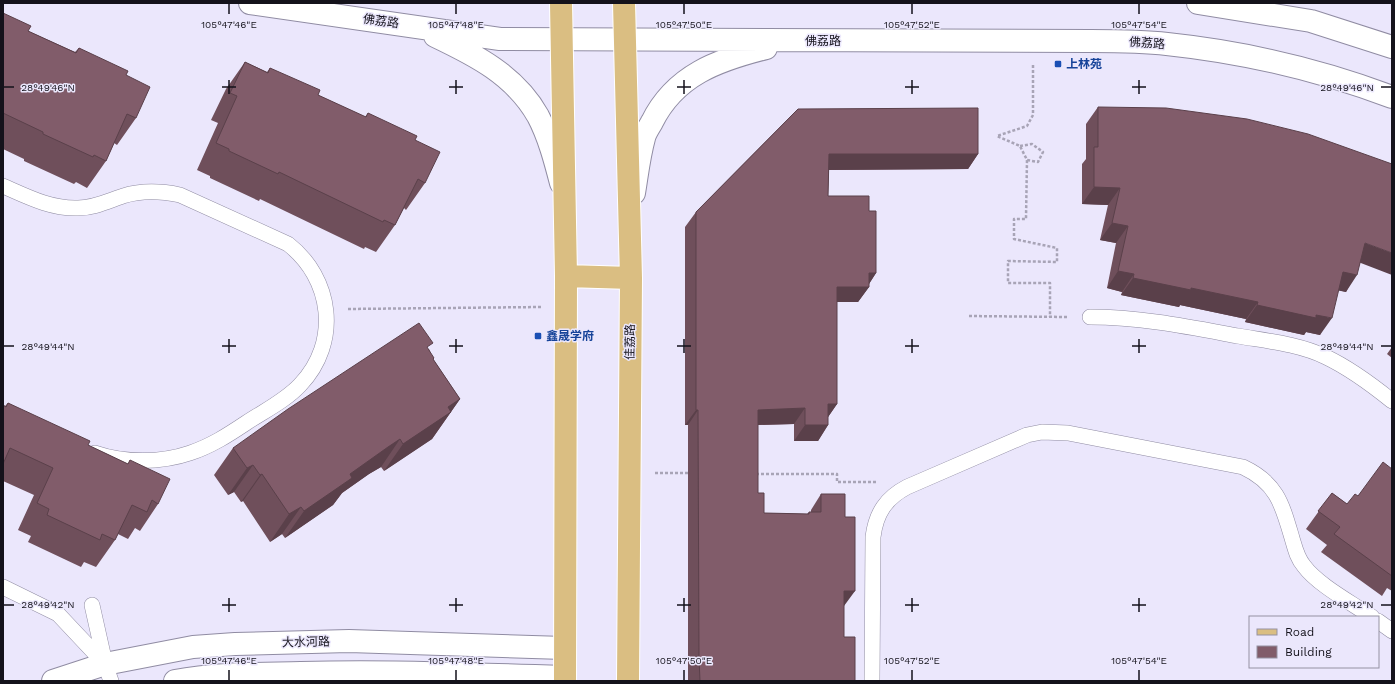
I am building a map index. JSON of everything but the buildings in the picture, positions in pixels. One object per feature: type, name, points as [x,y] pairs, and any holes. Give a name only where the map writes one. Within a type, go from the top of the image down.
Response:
[{"type":"main road","name":"佛荔路","points":[[250,3],[392,22],[500,39],[560,41],[1033,41],[1138,42],[1167,44],[1222,52],[1302,69],[1360,85],[1392,97]]},
{"type":"main road","points":[[175,681],[196,677],[236,674],[350,672],[565,679],[566,276],[560,41],[561,3]]},
{"type":"main road","name":"佳荔路","points":[[624,3],[631,278],[628,681]]},
{"type":"main road","points":[[1198,3],[1311,21],[1392,47]]},
{"type":"main road","points":[[392,22],[431,35],[489,64],[522,92],[538,116],[550,144],[565,196]]},
{"type":"main road","points":[[630,213],[644,137],[657,110],[675,89],[688,77],[730,58],[796,41]]},
{"type":"main road","points":[[566,276],[631,278]]},
{"type":"main road","name":"大水河路","points":[[53,681],[108,672],[193,647],[235,644],[349,641],[564,648]]},
{"type":"lane","points":[[3,186],[46,204],[62,208],[94,206],[123,196],[151,192],[166,192],[194,200],[274,236],[299,253],[317,278],[323,293],[326,309],[325,338],[320,355],[301,384],[289,395],[211,446],[189,454],[167,459],[144,460],[96,454],[82,447]]},
{"type":"lane","points":[[1090,317],[1114,317],[1172,324],[1291,345],[1325,357],[1363,378],[1392,401]]},
{"type":"lane","points":[[872,681],[874,526],[879,512],[889,499],[898,492],[918,482],[1027,435],[1042,432],[1068,433],[1243,467],[1263,478],[1278,496],[1296,550],[1304,567],[1314,577],[1371,616]]},
{"type":"lane","points":[[3,587],[58,614],[108,672]]},
{"type":"lane","points":[[92,605],[108,672]]},
{"type":"lane","points":[[1379,622],[1392,631]]},
{"type":"path","points":[[1027,160],[1038,162],[1043,152],[1032,144],[1020,146],[998,136],[1027,126],[1033,115],[1033,41]]},
{"type":"path","points":[[1020,146],[1027,160],[1026,219],[1014,219],[1014,239],[1057,248],[1057,262],[1008,261],[1008,283],[1050,283],[1050,317]]},
{"type":"path","points":[[326,309],[566,307]]},
{"type":"path","points":[[969,316],[1090,317]]},
{"type":"path","points":[[629,473],[688,473]]},
{"type":"path","points":[[754,474],[837,474],[837,482],[918,482]]},
{"type":"place","name":"上林苑","points":[[1058,64]]},
{"type":"place","name":"鑫晟学府","points":[[538,336]]}]
